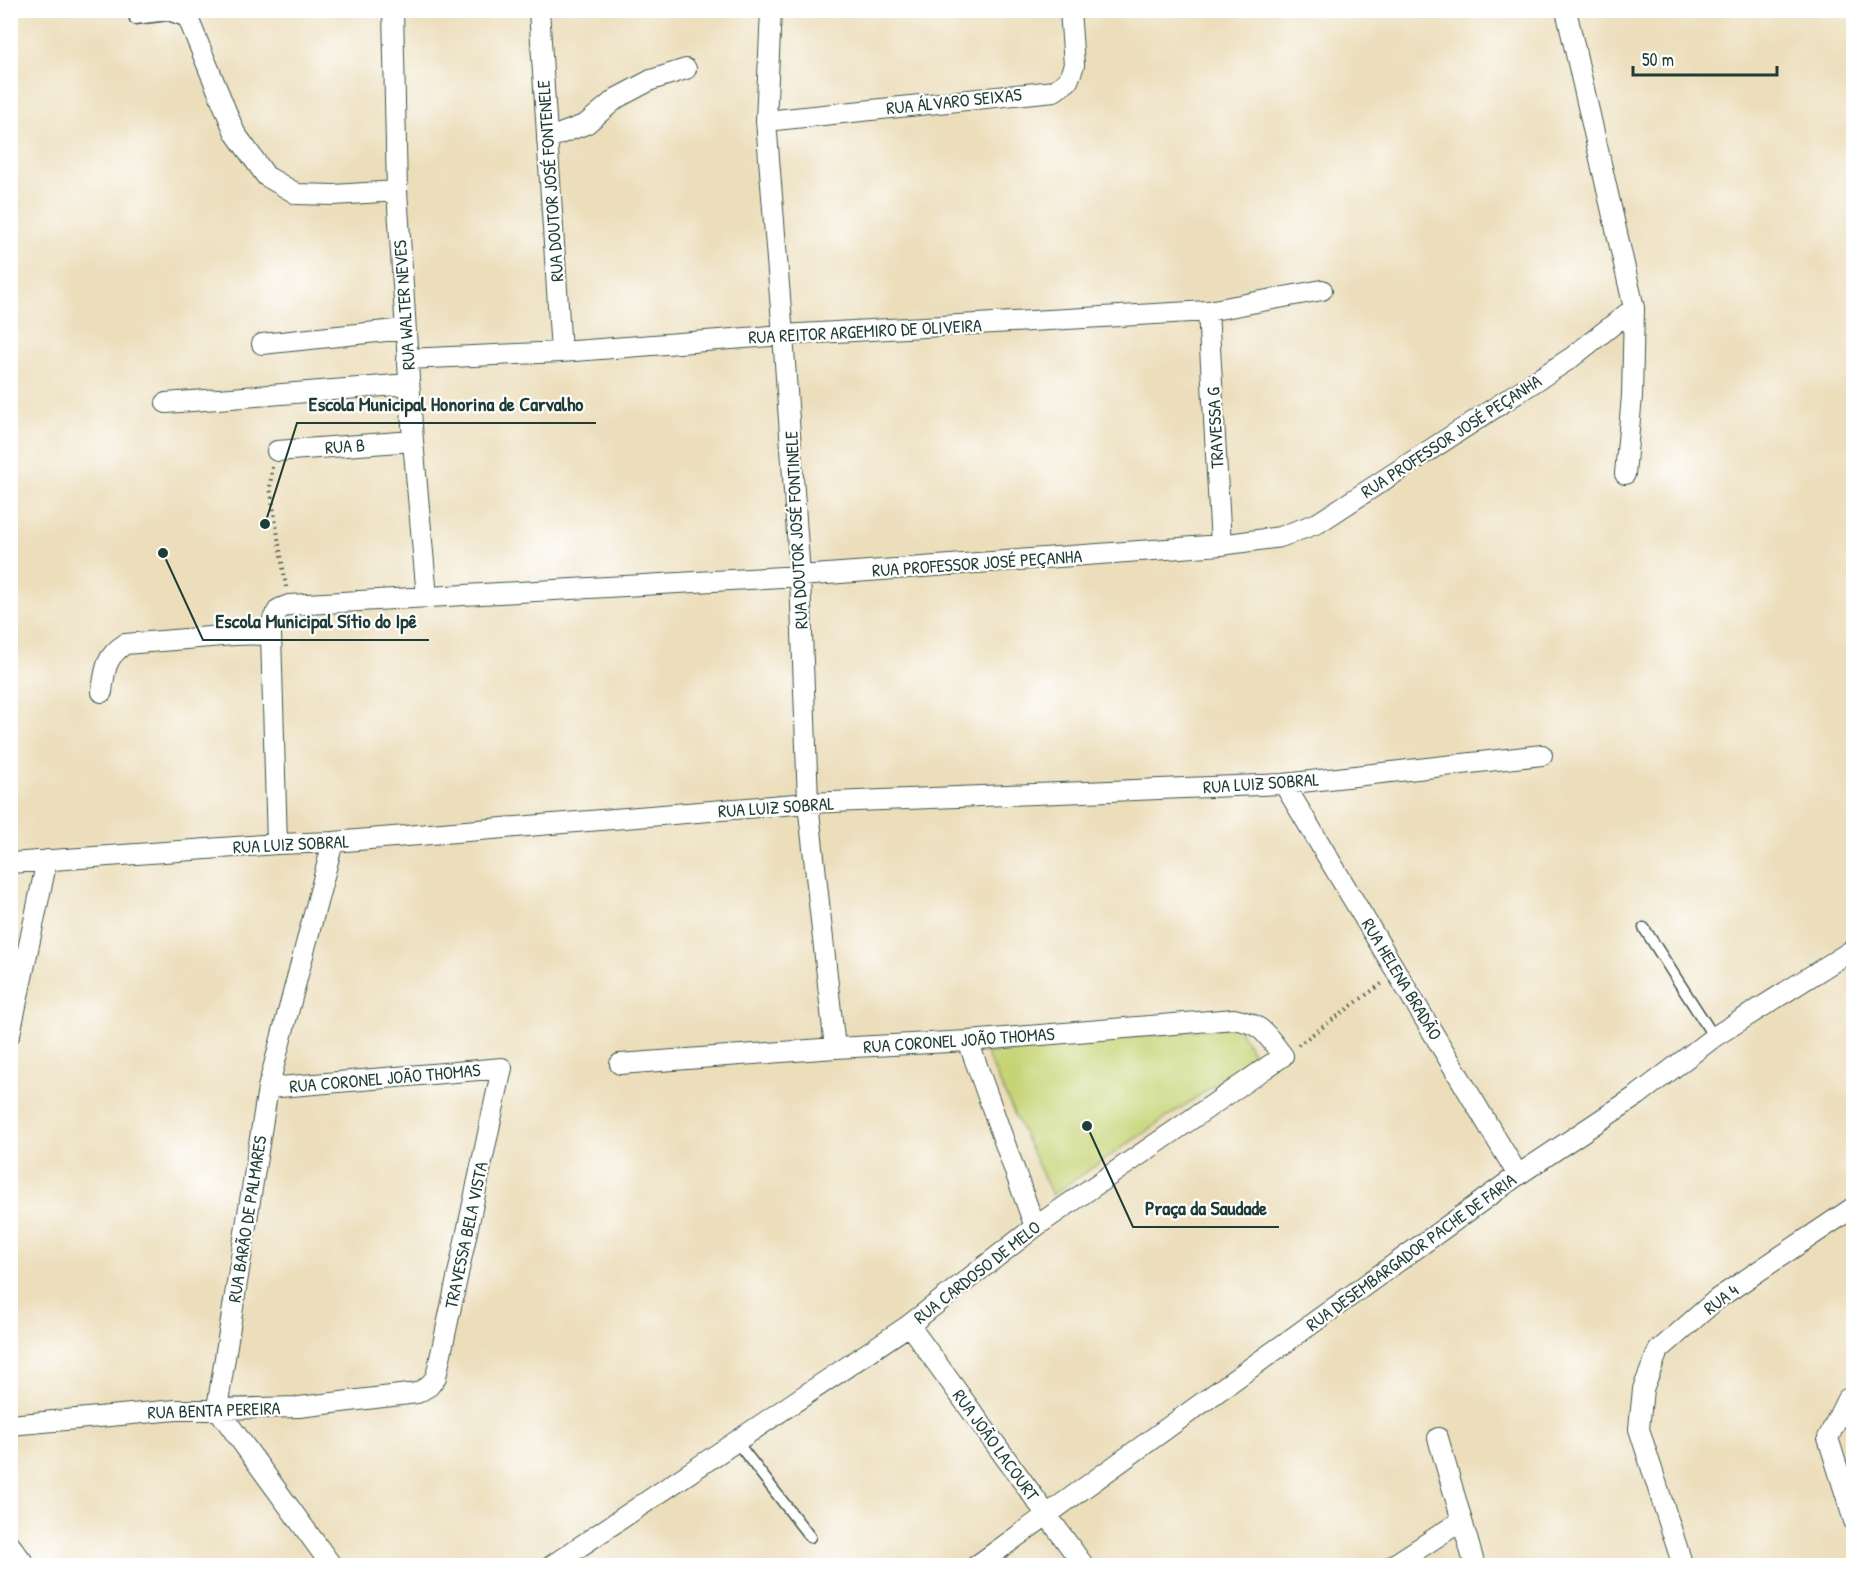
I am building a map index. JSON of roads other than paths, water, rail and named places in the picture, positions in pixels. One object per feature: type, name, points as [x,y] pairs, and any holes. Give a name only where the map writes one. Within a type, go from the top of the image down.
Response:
[{"type":"street","name":"RUA WALTER NEVES","points":[[393,10],[397,192],[413,441],[427,597]]},
{"type":"street","name":"RUA DOUTOR JOSÉ FONTENELE","points":[[539,10],[561,352]]},
{"type":"street","name":"RUA DOUTOR JOSÉ FONTINELE","points":[[771,10],[766,121],[800,576],[808,803],[835,1048]]},
{"type":"street","name":"RUA ÁLVARO SEIXAS","points":[[766,121],[1054,91],[1068,81],[1074,65],[1070,10]]},
{"type":"street","points":[[1566,10],[1634,308],[1632,396],[1625,474]]},
{"type":"street","points":[[189,17],[235,132],[266,176],[297,194],[397,192]]},
{"type":"street","points":[[548,139],[586,124],[617,98],[651,80],[686,69]]},
{"type":"street","name":"RUA REITOR ARGEMIRO DE OLIVEIRA","points":[[407,359],[561,352],[783,335],[1208,311],[1322,290]]},
{"type":"street","name":"RUA PROFESSOR JOSÉ PEÇANHA","points":[[271,634],[273,620],[279,609],[289,605],[800,576],[1221,544],[1280,537],[1318,523],[1571,358],[1634,308]]},
{"type":"street","name":"TRAVESSA G","points":[[1208,311],[1221,544]]},
{"type":"street","points":[[262,345],[405,329]]},
{"type":"street","points":[[166,403],[409,384]]},
{"type":"street","name":"RUA B","points":[[277,451],[413,441]]},
{"type":"street","points":[[102,692],[107,663],[114,651],[125,644],[271,634],[277,844]]},
{"type":"street","name":"RUA LUIZ SOBRAL","points":[[10,863],[333,842],[808,803],[1284,784],[1542,755]]},
{"type":"street","name":"RUA HELENA BRADÃO","points":[[1284,784],[1518,1175]]},
{"type":"street","name":"RUA BARÃO DE PALMARES","points":[[217,1408],[268,1088],[333,842]]},
{"type":"street","points":[[10,1034],[47,860]]},
{"type":"street","name":"RUA DESEMBARGADOR PACHE DE FARIA","points":[[976,1566],[1518,1175],[1638,1095],[1714,1037],[1854,949]]},
{"type":"street","name":"RUA CORONEL JOÃO THOMAS","points":[[620,1064],[968,1041],[1234,1019],[1252,1023],[1262,1029],[1282,1056]]},
{"type":"street","points":[[968,1041],[1035,1227]]},
{"type":"street","name":"RUA CARDOSO DE MELO","points":[[551,1566],[909,1325],[1035,1227],[1282,1056]]},
{"type":"street","name":"RUA CORONEL JOÃO THOMAS","points":[[268,1088],[502,1068]]},
{"type":"street","name":"TRAVESSA BELA VISTA","points":[[417,1393],[429,1386],[436,1377],[502,1068]]},
{"type":"street","name":"RUA 4","points":[[1683,1566],[1639,1429],[1643,1389],[1658,1352],[1717,1299],[1854,1207]]},
{"type":"street","name":"RUA JOÃO LACOURT","points":[[909,1325],[1084,1566]]},
{"type":"street","name":"RUA BENTA PEREIRA","points":[[10,1425],[217,1408],[299,1407],[417,1393]]},
{"type":"street","points":[[1854,1396],[1847,1399],[1828,1438],[1854,1521]]},
{"type":"street","points":[[217,1408],[332,1566]]},
{"type":"street","points":[[1438,1438],[1475,1566]]},
{"type":"street","points":[[1392,1566],[1461,1521]]},
{"type":"street","points":[[10,1545],[26,1566]]},
{"type":"lane","points":[[135,19],[168,15],[189,17]]},
{"type":"lane","points":[[1644,928],[1714,1037]]},
{"type":"lane","points":[[736,1441],[810,1537]]},
{"type":"place","name":"Escola Municipal Honorina de Carvalho","points":[[265,524]]},
{"type":"place","name":"Escola Municipal Sítio do Ipê","points":[[163,553]]},
{"type":"place","name":"Praça da Saudade","points":[[1087,1126]]}]
